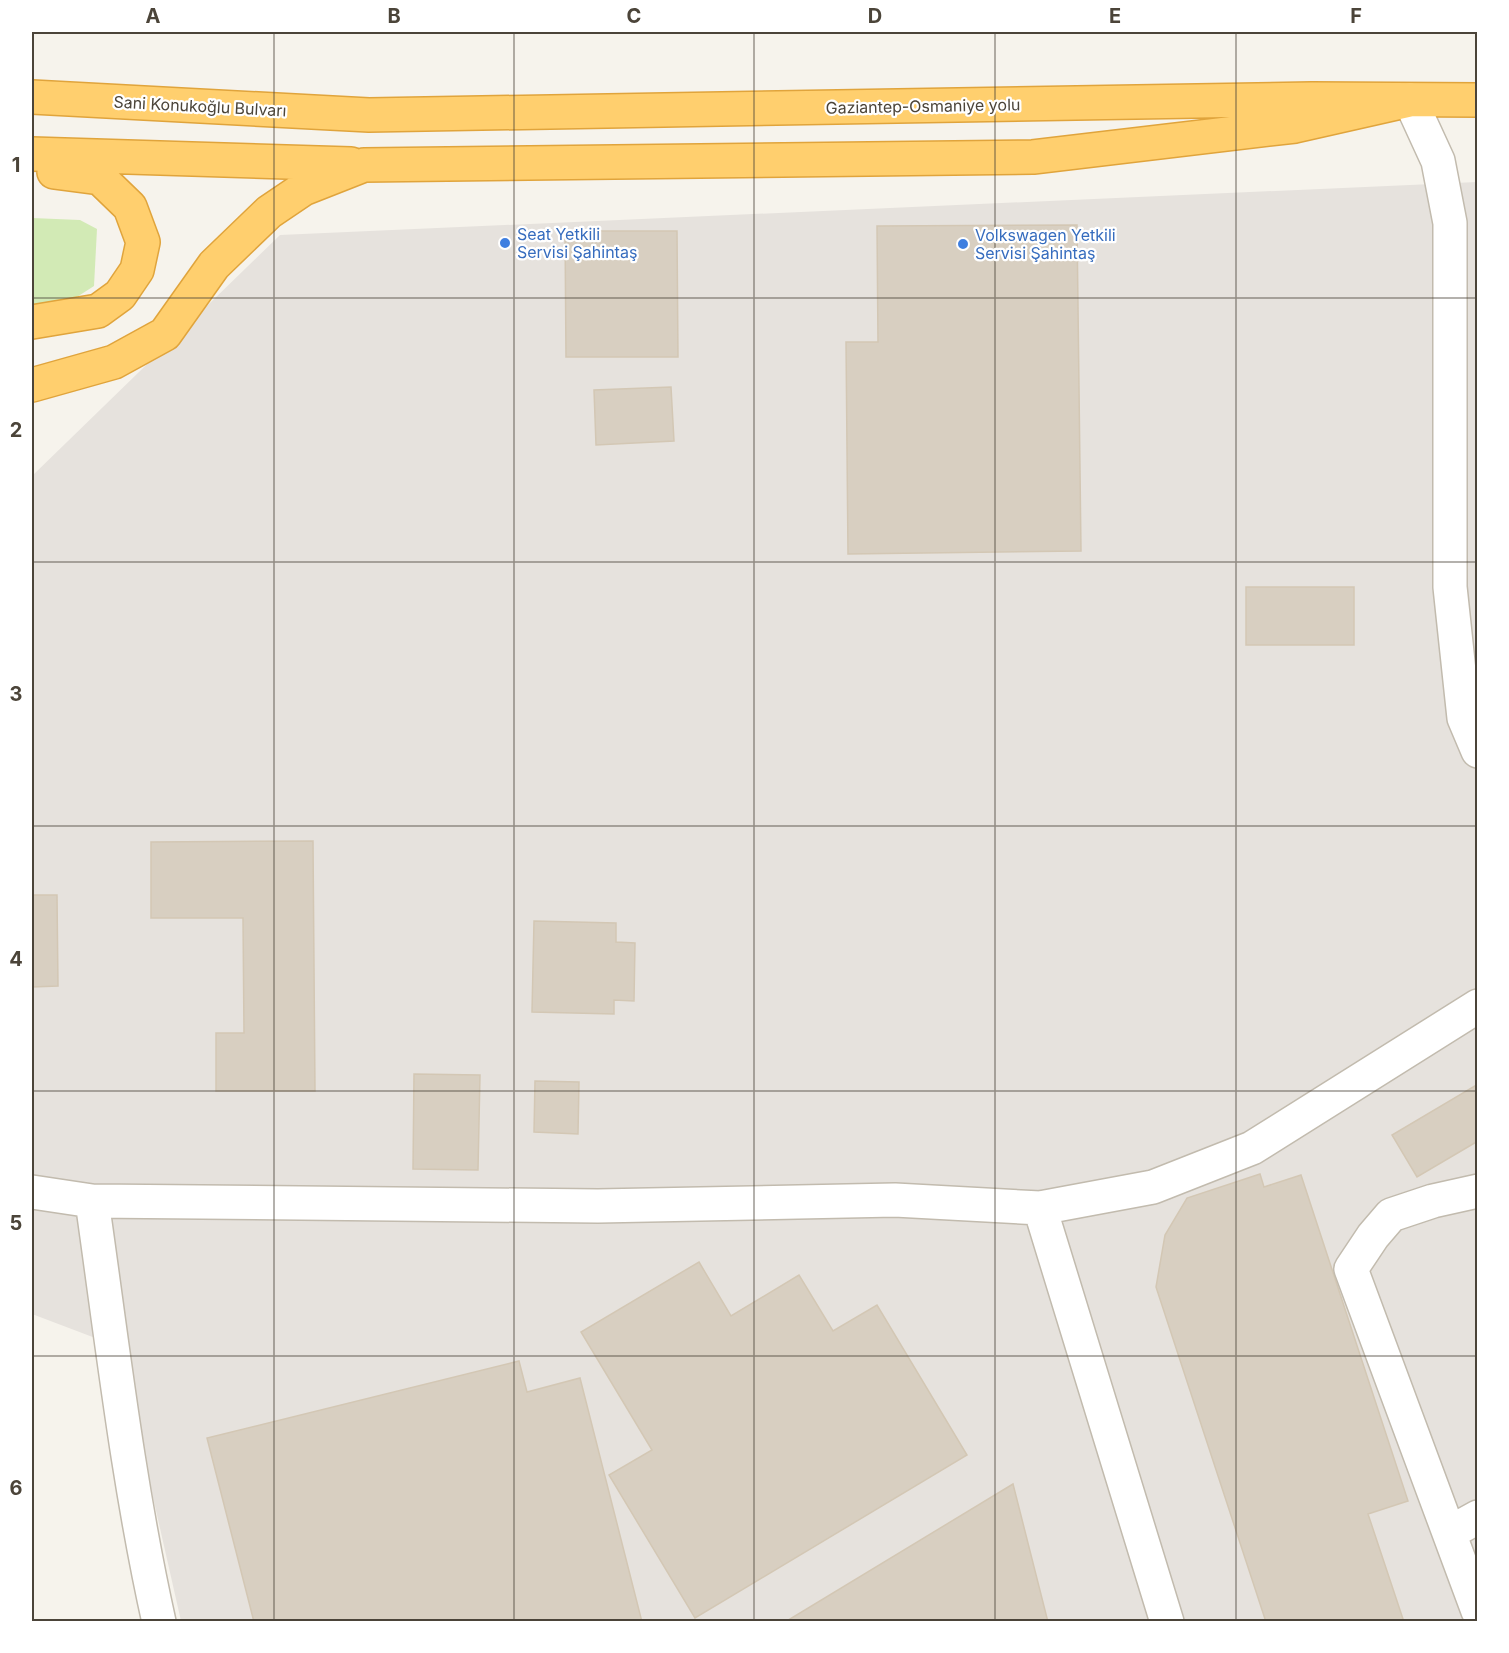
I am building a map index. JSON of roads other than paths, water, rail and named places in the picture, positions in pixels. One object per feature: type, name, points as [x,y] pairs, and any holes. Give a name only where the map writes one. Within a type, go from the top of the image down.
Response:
[{"type":"highway","name":"Sani Konukoğlu Bulvarı","points":[[32,97],[369,115]]},
{"type":"highway","points":[[32,153],[364,165],[1033,157],[1294,126],[1410,99]]},
{"type":"highway","name":"Gaziantep-Osmaniye yolu","points":[[369,115],[1276,100],[1478,100]]},
{"type":"highway","points":[[32,385],[114,362],[165,334],[214,265],[269,212],[303,189],[364,165]]},
{"type":"highway","points":[[32,168],[100,178],[130,207],[143,242],[137,270],[120,294],[98,311],[32,322]]},
{"type":"street","points":[[1410,99],[1438,161],[1450,223],[1450,587],[1464,718],[1478,751]]},
{"type":"street","points":[[32,1192],[92,1201],[598,1206],[895,1200],[1040,1208],[1153,1187],[1252,1148],[1478,1006]]},
{"type":"street","points":[[1478,1191],[1433,1201],[1391,1215],[1373,1236],[1351,1269],[1478,1611]]},
{"type":"street","points":[[92,1201],[126,1444],[159,1622]]},
{"type":"street","points":[[1040,1208],[1167,1622]]},
{"type":"street","points":[[1449,1533],[1478,1517]]},
{"type":"place","name":"Seat Yetkili Servisi Şahintaş","points":[[505,243]]},
{"type":"place","name":"Volkswagen Yetkili Servisi Şahintaş","points":[[963,244]]}]
